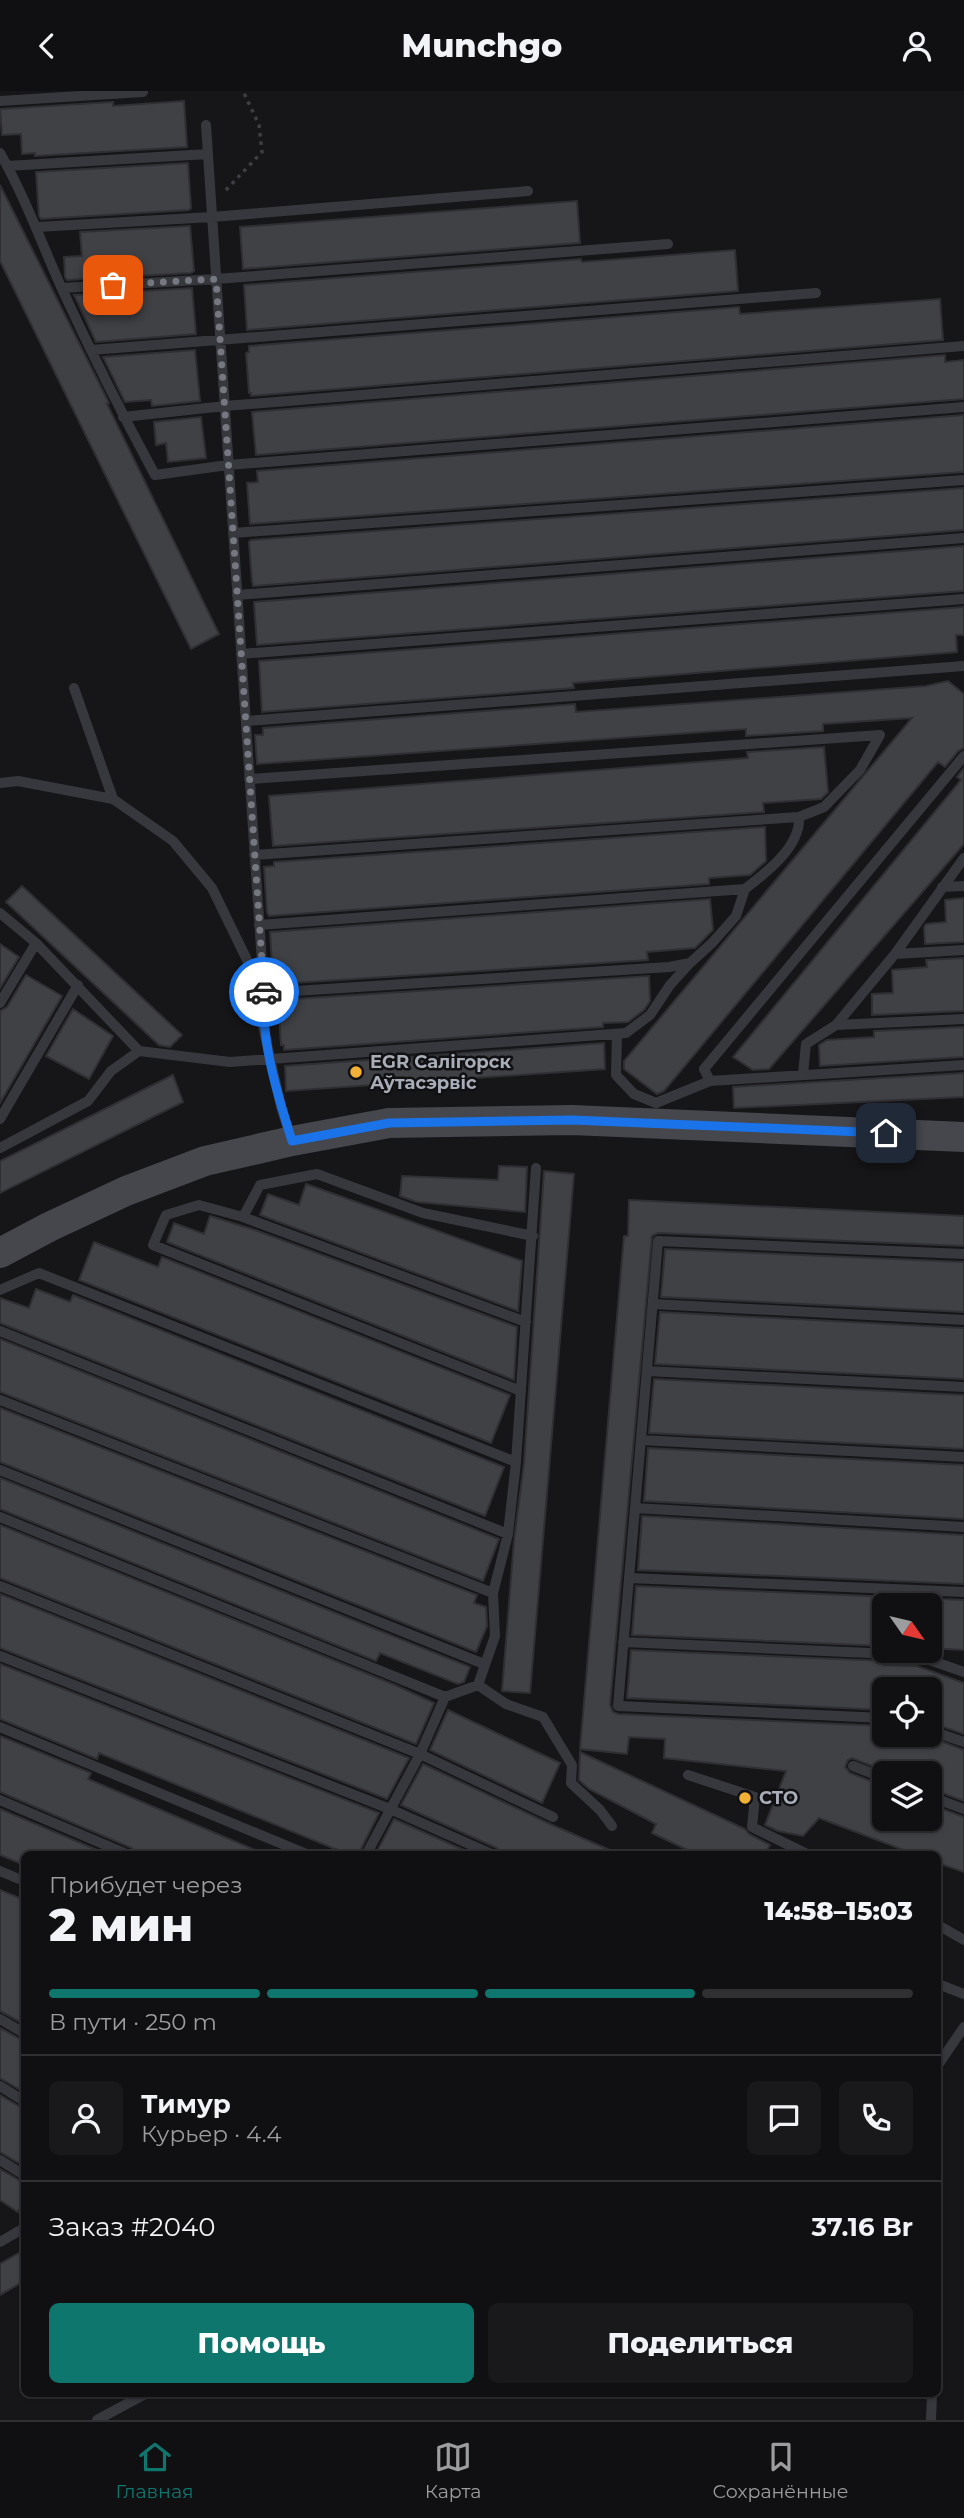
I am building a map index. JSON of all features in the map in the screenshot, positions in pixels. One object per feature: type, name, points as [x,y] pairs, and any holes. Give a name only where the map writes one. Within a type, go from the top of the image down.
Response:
[{"type":"main road","points":[[0,1253],[125,1191],[205,1161],[389,1123],[572,1120],[964,1137]]},
{"type":"lane","points":[[0,101],[143,92]]},
{"type":"lane","points":[[206,125],[264,993],[262,1019]]},
{"type":"lane","points":[[0,153],[37,227],[62,288],[123,417],[155,475],[228,465],[964,407]]},
{"type":"lane","points":[[7,166],[208,154]]},
{"type":"lane","points":[[37,227],[212,218],[528,191]]},
{"type":"lane","points":[[62,288],[216,279],[668,244]]},
{"type":"lane","points":[[91,350],[816,293]]},
{"type":"lane","points":[[123,417],[225,406],[964,347]]},
{"type":"lane","points":[[233,533],[964,479]]},
{"type":"lane","points":[[237,595],[964,538]]},
{"type":"lane","points":[[241,654],[964,599]]},
{"type":"lane","points":[[246,721],[964,664]]},
{"type":"lane","points":[[74,688],[113,799]]},
{"type":"lane","points":[[249,779],[880,735],[860,770],[824,807],[799,817],[254,855]]},
{"type":"lane","points":[[710,1081],[704,1069],[964,756]]},
{"type":"lane","points":[[0,783],[18,781],[113,799],[173,841],[212,888],[249,964],[292,1141]]},
{"type":"lane","points":[[259,925],[745,889],[775,867],[800,828],[799,817]]},
{"type":"lane","points":[[803,1074],[806,1044],[836,1025],[894,954],[964,858]]},
{"type":"lane","points":[[942,887],[964,886]]},
{"type":"lane","points":[[0,913],[36,943],[139,1051],[230,1062],[626,1033],[650,1015],[670,985],[736,916],[745,889]]},
{"type":"lane","points":[[0,1003],[36,943]]},
{"type":"lane","points":[[894,954],[964,950]]},
{"type":"lane","points":[[264,993],[669,967],[690,963]]},
{"type":"lane","points":[[0,1119],[78,985]]},
{"type":"lane","points":[[836,1025],[964,1019]]},
{"type":"lane","points":[[617,1034],[616,1075],[634,1094],[656,1103],[710,1081],[964,1065]]},
{"type":"lane","points":[[0,1148],[88,1101],[111,1071],[139,1051]]},
{"type":"lane","points":[[478,1685],[495,1636],[493,1593],[508,1534],[516,1462],[536,1168]]},
{"type":"lane","points":[[243,1217],[260,1185],[317,1174],[423,1213],[533,1236]]},
{"type":"lane","points":[[521,1391],[153,1245],[166,1215],[199,1205],[243,1217],[526,1322]]},
{"type":"lane","points":[[872,1717],[618,1706],[658,1241],[964,1254]]},
{"type":"lane","points":[[0,1290],[39,1273],[516,1462]]},
{"type":"lane","points":[[653,1304],[964,1320]]},
{"type":"lane","points":[[0,1331],[508,1534]]},
{"type":"lane","points":[[647,1371],[964,1387]]},
{"type":"lane","points":[[0,1400],[493,1593]]},
{"type":"lane","points":[[641,1440],[964,1457]]},
{"type":"lane","points":[[0,1471],[484,1664]]},
{"type":"lane","points":[[635,1508],[964,1527]]},
{"type":"lane","points":[[0,1517],[445,1697],[478,1685]]},
{"type":"lane","points":[[629,1578],[964,1592]]},
{"type":"lane","points":[[0,1586],[420,1754],[553,1817]]},
{"type":"lane","points":[[623,1642],[915,1655],[964,1672]]},
{"type":"lane","points":[[0,1656],[390,1809],[485,1851]]},
{"type":"lane","points":[[478,1685],[506,1704],[543,1717],[572,1765],[571,1783],[600,1810],[612,1826]]},
{"type":"lane","points":[[368,1851],[420,1754],[445,1697]]},
{"type":"lane","points":[[0,1727],[299,1851]]},
{"type":"lane","points":[[942,1734],[964,1742]]},
{"type":"lane","points":[[853,1766],[872,1773]]},
{"type":"lane","points":[[688,1775],[755,1797],[752,1827],[801,1851]]},
{"type":"lane","points":[[0,1800],[120,1851]]},
{"type":"lane","points":[[942,1801],[964,1809]]},
{"type":"lane","points":[[0,1871],[21,1880]]},
{"type":"lane","points":[[941,1927],[964,1940]]},
{"type":"lane","points":[[941,1985],[964,1994]]},
{"type":"lane","points":[[0,2019],[21,2031]]},
{"type":"lane","points":[[941,2060],[964,2027]]},
{"type":"lane","points":[[0,2086],[21,2099]]},
{"type":"lane","points":[[0,2160],[21,2173]]},
{"type":"lane","points":[[1,2241],[21,2230]]},
{"type":"lane","points":[[97,2420],[139,2397]]},
{"type":"lane","points":[[931,2420],[932,2397]]},
{"type":"path","points":[[211,201],[228,188],[261,152],[259,125],[243,91]]},
{"type":"building","points":[[184,101],[187,147],[35,156],[35,153],[22,154],[21,134],[2,135],[0,109]]},
{"type":"building","points":[[188,163],[189,210],[41,219],[39,216],[36,172]]},
{"type":"building","points":[[0,185],[109,403],[107,404],[219,634],[191,649],[0,261]]},
{"type":"building","points":[[577,201],[580,243],[243,269],[240,227]]},
{"type":"building","points":[[190,226],[194,271],[191,273],[67,280],[65,277],[64,257],[82,256],[80,232]]},
{"type":"building","points":[[735,250],[738,291],[247,330],[244,285]]},
{"type":"building","points":[[192,288],[196,334],[96,342],[74,295]]},
{"type":"building","points":[[940,299],[943,340],[251,396],[249,393],[246,353],[249,352],[249,346],[739,307],[740,314]]},
{"type":"building","points":[[195,350],[200,401],[152,406],[151,400],[125,402],[103,357]]},
{"type":"building","points":[[945,355],[945,362],[964,360],[964,399],[256,455],[252,412]]},
{"type":"building","points":[[964,415],[964,472],[250,524],[247,483],[258,482],[257,471]]},
{"type":"building","points":[[201,417],[206,458],[168,462],[166,443],[156,445],[154,422]]},
{"type":"building","points":[[964,488],[964,530],[253,586],[252,581],[251,540]]},
{"type":"building","points":[[964,546],[964,591],[257,645],[254,602]]},
{"type":"building","points":[[964,607],[964,635],[956,635],[957,652],[573,683],[574,688],[262,712],[259,661]]},
{"type":"building","points":[[948,681],[964,694],[964,748],[958,751],[945,767],[938,762],[664,1091],[657,1094],[624,1069],[624,1061],[912,718],[823,724],[823,731],[746,736],[746,729],[257,764],[255,735],[263,735],[263,728],[575,704],[576,712],[926,686]]},
{"type":"building","points":[[824,747],[828,792],[821,799],[763,803],[764,812],[273,846],[269,796],[748,758],[747,752]]},
{"type":"building","points":[[964,768],[964,844],[769,1069],[753,1070],[733,1057],[961,780],[957,777]]},
{"type":"building","points":[[765,827],[766,861],[750,875],[709,878],[709,884],[269,916],[267,912],[264,867],[274,866],[274,862]]},
{"type":"building","points":[[22,886],[182,1035],[170,1047],[159,1045],[6,902]]},
{"type":"building","points":[[964,898],[964,942],[925,944],[926,924],[946,922],[945,900]]},
{"type":"building","points":[[710,899],[713,930],[695,948],[647,952],[648,960],[277,984],[277,980],[273,980],[270,932]]},
{"type":"building","points":[[0,944],[19,957],[0,988]]},
{"type":"building","points":[[964,958],[964,1011],[872,1015],[872,994],[893,993],[892,970],[927,967],[926,960]]},
{"type":"building","points":[[26,975],[62,996],[0,1103],[0,1011],[7,1007]]},
{"type":"building","points":[[649,976],[650,1001],[644,1010],[628,1022],[603,1023],[603,1027],[284,1050],[284,1045],[281,1045],[278,1000]]},
{"type":"building","points":[[73,1009],[113,1036],[89,1079],[46,1056]]},
{"type":"building","points":[[964,1027],[964,1057],[820,1066],[819,1045],[827,1040],[874,1037],[874,1031]]},
{"type":"building","points":[[604,1043],[605,1069],[286,1091],[285,1066]]},
{"type":"building","points":[[964,1073],[964,1097],[734,1108],[733,1087]]},
{"type":"building","points":[[173,1075],[183,1102],[0,1193],[0,1161]]},
{"type":"building","points":[[499,1166],[527,1167],[525,1212],[417,1202],[400,1196],[402,1176],[498,1180]]},
{"type":"building","points":[[544,1171],[574,1174],[530,1693],[502,1691],[514,1541],[524,1463]]},
{"type":"building","points":[[306,1184],[522,1261],[518,1311],[260,1215],[268,1194],[299,1205]]},
{"type":"building","points":[[629,1200],[964,1216],[964,1246],[658,1233],[652,1236],[610,1705],[613,1712],[618,1714],[872,1725],[872,1747],[942,1747],[942,1741],[964,1750],[964,1801],[942,1793],[942,1761],[872,1761],[872,1766],[852,1758],[845,1767],[850,1773],[872,1781],[872,1831],[942,1831],[942,1809],[964,1817],[964,1872],[941,1864],[941,1851],[906,1851],[819,1818],[803,1836],[778,1831],[765,1825],[786,1771],[664,1758],[665,1739],[629,1737],[627,1754],[580,1749],[624,1236],[628,1236]]},
{"type":"building","points":[[210,1216],[255,1230],[517,1327],[514,1380],[167,1242],[174,1223],[204,1234]]},
{"type":"building","points":[[94,1242],[158,1267],[162,1257],[510,1395],[491,1443],[79,1280]]},
{"type":"building","points":[[665,1249],[964,1262],[964,1312],[661,1297]]},
{"type":"building","points":[[36,1289],[70,1302],[73,1295],[504,1467],[485,1516],[0,1323],[0,1298],[29,1308]]},
{"type":"building","points":[[660,1312],[964,1328],[964,1379],[655,1364]]},
{"type":"building","points":[[0,1339],[499,1539],[483,1581],[0,1392]]},
{"type":"building","points":[[654,1379],[964,1395],[964,1449],[649,1433]]},
{"type":"building","points":[[0,1408],[477,1595],[474,1603],[486,1607],[487,1626],[476,1652],[0,1462]]},
{"type":"building","points":[[648,1448],[964,1465],[964,1519],[644,1501]]},
{"type":"building","points":[[0,1478],[470,1667],[464,1682],[458,1684],[380,1653],[376,1661],[0,1509]]},
{"type":"building","points":[[642,1516],[964,1535],[964,1584],[638,1570]]},
{"type":"building","points":[[0,1525],[434,1703],[416,1744],[0,1578]]},
{"type":"building","points":[[636,1586],[872,1596],[872,1645],[632,1635]]},
{"type":"building","points":[[0,1594],[409,1758],[387,1799],[0,1648]]},
{"type":"building","points":[[942,1599],[964,1600],[964,1650],[942,1649]]},
{"type":"building","points":[[631,1650],[872,1660],[872,1663],[884,1665],[917,1666],[964,1683],[964,1734],[942,1726],[942,1677],[872,1677],[872,1709],[627,1698]]},
{"type":"building","points":[[0,1664],[379,1813],[360,1851],[340,1851],[99,1753],[97,1759],[0,1719]]},
{"type":"building","points":[[448,1710],[560,1763],[542,1803],[430,1750]]},
{"type":"building","points":[[0,1736],[91,1773],[88,1779],[258,1851],[134,1851],[0,1792]]},
{"type":"building","points":[[580,1752],[745,1829],[770,1845],[766,1851],[690,1851],[652,1833],[656,1824],[589,1789],[579,1780]]},
{"type":"building","points":[[423,1764],[612,1851],[499,1851],[401,1805]]},
{"type":"building","points":[[0,1809],[100,1851],[21,1851],[21,1864],[0,1855]]},
{"type":"building","points":[[394,1819],[466,1851],[377,1851]]},
{"type":"building","points":[[0,1890],[21,1899],[21,2022],[0,2011]]},
{"type":"building","points":[[0,2028],[21,2039],[21,2090],[0,2078]]},
{"type":"building","points":[[0,2095],[21,2107],[21,2164],[0,2152]]},
{"type":"building","points":[[0,2169],[21,2181],[21,2207],[18,2212],[0,2200]]},
{"type":"building","points":[[21,2252],[21,2283],[0,2295],[0,2264]]},
{"type":"way so far","points":[[113,285],[216,279],[264,992]]},
{"type":"place","name":"EGR Салігорск Аўтасэрвіс","points":[[356,1072]]},
{"type":"place","name":"СТО","points":[[745,1798]]},
{"type":"route","points":[[264,992],[262,1019],[281,1107],[292,1141],[389,1123],[572,1120],[886,1133]]}]
